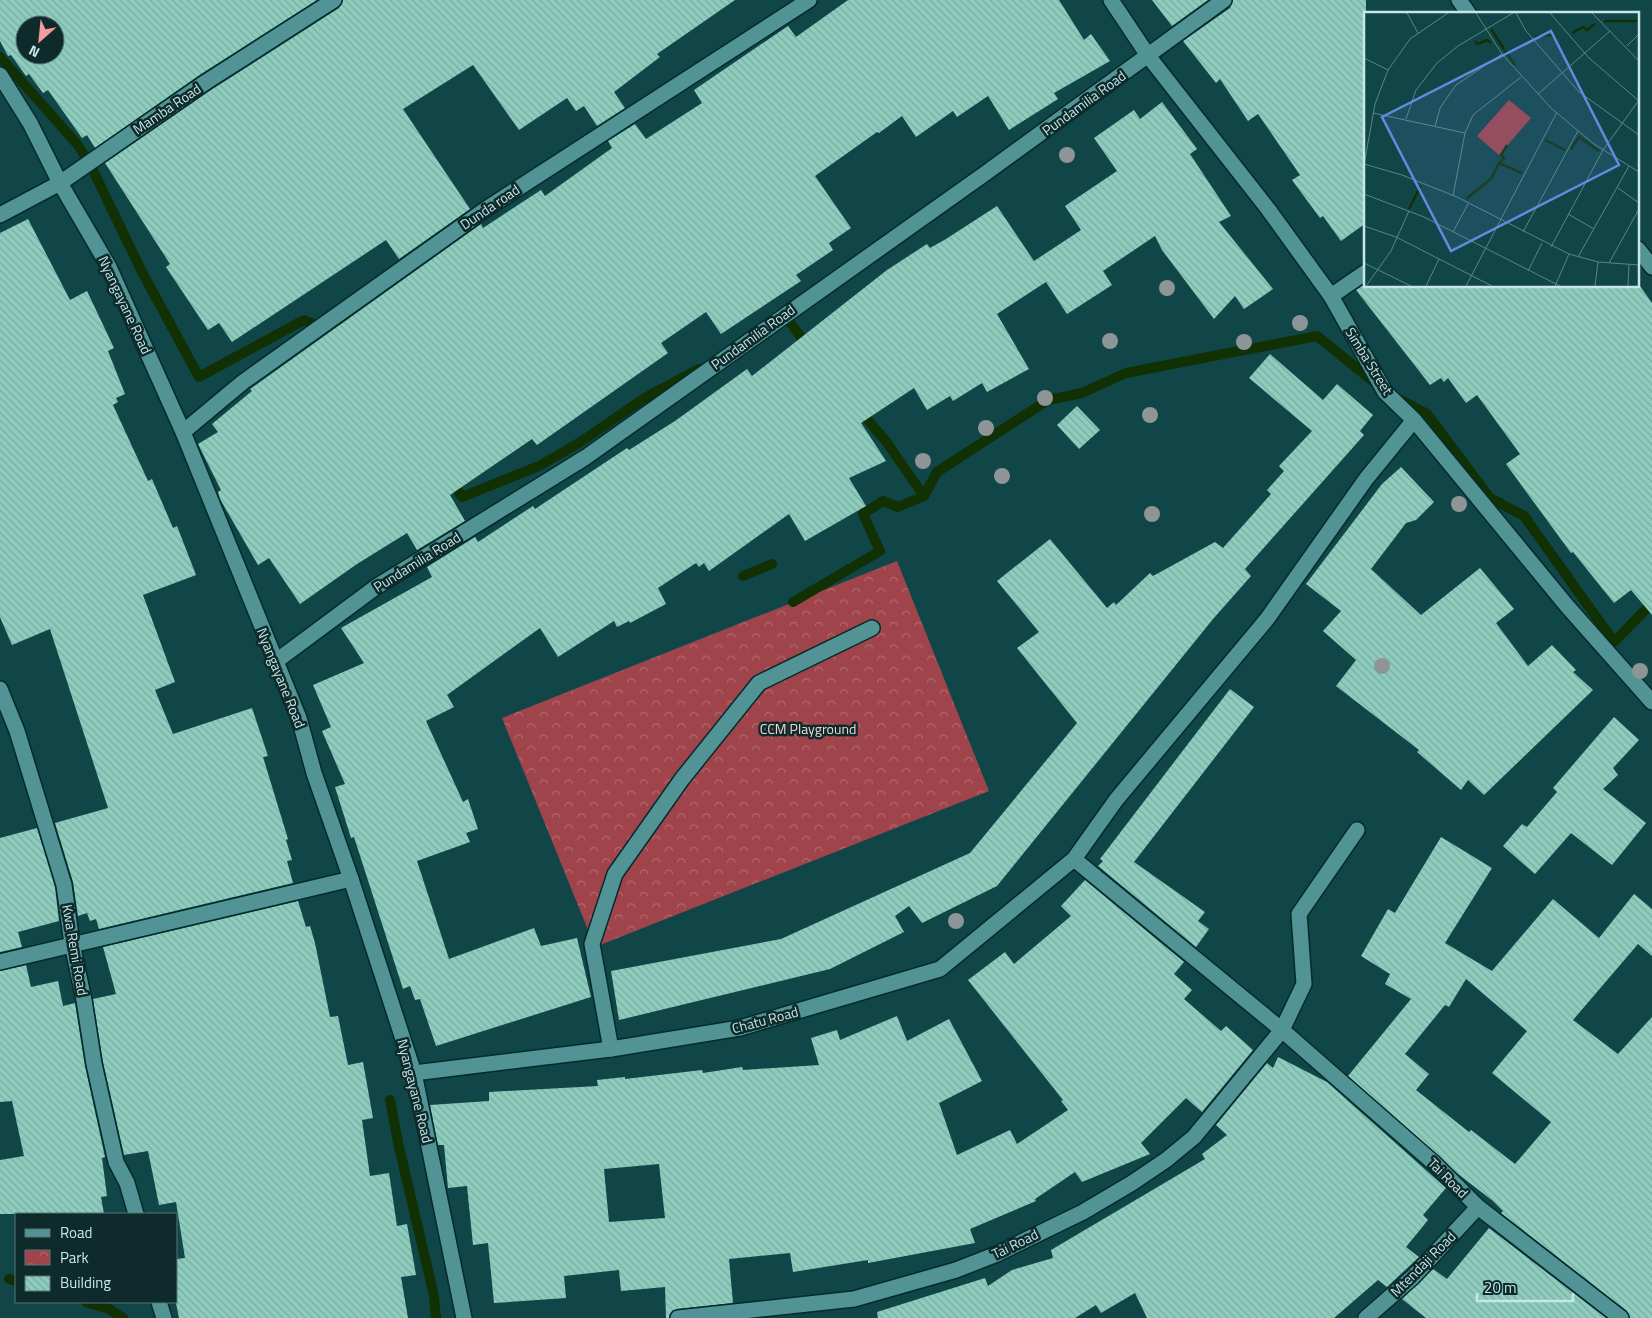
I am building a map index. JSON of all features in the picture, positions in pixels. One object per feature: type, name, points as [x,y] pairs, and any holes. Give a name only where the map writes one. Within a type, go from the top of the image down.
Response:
[{"type":"street","name":"Mamba Road","points":[[0,215],[60,183],[206,82],[334,0]]},
{"type":"street","name":"Dunda road","points":[[183,432],[243,382],[470,220],[809,0]]},
{"type":"street","name":"Simba Street","points":[[1111,0],[1149,57],[1268,209],[1331,296],[1386,392],[1414,420],[1566,606],[1652,702]]},
{"type":"street","name":"Pundamilia Road","points":[[275,662],[376,587],[586,457],[1149,57],[1224,0]]},
{"type":"street","points":[[1459,0],[1468,12]]},
{"type":"street","name":"Nyangayane Road","points":[[0,75],[30,123],[60,183],[109,267],[183,432],[299,718],[314,773],[351,879],[414,1074],[464,1318]]},
{"type":"street","points":[[1640,251],[1652,267]]},
{"type":"street","points":[[1331,296],[1364,273]]},
{"type":"street","name":"Chatu Road","points":[[414,1074],[610,1049],[740,1028],[940,969],[1074,860],[1116,800],[1267,619],[1366,478],[1414,420]]},
{"type":"street","points":[[610,1049],[592,944],[615,874],[682,779],[759,683],[872,628]]},
{"type":"street","name":"Kwa Remi Road","points":[[0,689],[53,842],[64,884],[72,944],[84,1000],[94,1064],[116,1162],[127,1182],[136,1213]]},
{"type":"street","points":[[1282,1030],[1304,984],[1300,914],[1357,830]]},
{"type":"street","name":"Tai Road","points":[[1074,860],[1282,1030],[1435,1164],[1478,1207],[1621,1318]]},
{"type":"street","points":[[0,962],[351,879]]},
{"type":"street","name":"Tai Road","points":[[678,1318],[854,1299],[916,1283],[997,1254],[1083,1212],[1166,1160],[1194,1137],[1282,1030]]},
{"type":"street","name":"Mtendaji Road","points":[[1366,1318],[1413,1277],[1478,1207]]},
{"type":"street","points":[[160,1303],[164,1318]]},
{"type":"green space","name":"CCM Playground","points":[[897,561],[989,791],[595,947],[502,718]]},
{"type":"building","points":[[0,0],[317,0],[201,74],[95,148],[87,135],[82,138],[48,90],[43,93],[29,74],[26,76],[18,65],[65,65],[65,15],[15,15],[15,61],[11,55],[8,56],[0,41]]},
{"type":"building","points":[[343,0],[735,0],[657,54],[660,57],[614,92],[625,108],[597,126],[584,106],[576,111],[567,98],[519,130],[473,65],[403,109],[470,209],[399,259],[386,240],[232,342],[219,323],[208,330],[166,267],[170,264],[105,163],[211,90],[339,8]]},
{"type":"building","points":[[848,0],[1059,0],[1084,40],[1091,34],[1110,61],[1054,93],[1058,99],[1009,130],[988,96],[957,117],[953,111],[916,137],[902,116],[879,133],[877,132],[815,176],[851,228],[829,243],[833,250],[796,275],[801,281],[721,334],[706,312],[661,343],[668,353],[537,445],[532,439],[450,495],[465,521],[417,550],[407,533],[357,564],[300,604],[269,558],[258,565],[220,499],[218,492],[221,490],[198,444],[218,432],[212,424],[252,391],[250,389],[481,224],[483,228],[541,190],[545,196],[612,148],[608,141],[635,124],[646,139],[702,103],[694,90],[788,26],[796,37]]},
{"type":"building","points":[[1152,0],[1208,0],[1172,26]]},
{"type":"building","points":[[1233,0],[1366,0],[1366,12],[1364,12],[1364,224],[1341,241],[1323,216],[1320,218],[1292,180],[1300,175],[1258,114],[1248,121],[1220,79],[1216,83],[1183,41],[1230,8]]},
{"type":"building","points":[[1162,102],[1197,149],[1190,154],[1231,216],[1219,222],[1273,289],[1244,309],[1235,296],[1214,319],[1162,250],[1155,236],[1103,271],[1112,285],[1067,314],[1046,282],[997,314],[1029,369],[987,392],[982,383],[953,401],[950,396],[927,410],[914,388],[861,423],[886,461],[849,478],[866,506],[805,541],[789,514],[709,571],[704,563],[699,567],[696,563],[658,588],[666,604],[630,623],[629,621],[617,627],[614,621],[558,657],[540,628],[447,695],[454,707],[426,721],[463,802],[468,799],[478,829],[466,833],[470,842],[417,861],[449,959],[534,928],[541,946],[577,938],[591,997],[436,1046],[420,999],[415,1000],[410,986],[403,989],[354,837],[351,838],[335,787],[345,784],[322,731],[331,727],[313,685],[364,663],[341,628],[432,577],[427,567],[475,537],[478,542],[533,506],[535,509],[627,448],[629,450],[675,421],[747,369],[752,376],[887,270],[927,244],[930,248],[946,239],[997,206],[1034,261],[1081,230],[1065,206],[1117,171],[1094,138],[1134,110],[1140,119]]},
{"type":"building","points":[[28,219],[70,300],[87,291],[114,348],[108,351],[125,394],[116,398],[118,402],[113,405],[148,481],[152,479],[173,528],[177,526],[196,575],[143,595],[175,682],[155,690],[173,734],[252,708],[268,756],[263,757],[288,839],[286,840],[292,860],[287,861],[293,883],[99,929],[96,919],[90,921],[87,913],[78,916],[73,882],[55,823],[108,808],[50,629],[12,645],[0,617],[0,233]]},
{"type":"building","points":[[1362,286],[1364,288],[1640,288],[1640,286],[1652,303],[1652,615],[1631,590],[1614,603],[1573,552],[1571,553],[1506,464],[1520,454],[1477,395],[1466,403],[1448,378],[1444,382],[1441,378],[1430,385],[1356,290]]},
{"type":"building","points":[[1270,354],[1323,400],[1337,384],[1373,415],[1360,431],[1364,435],[1245,569],[1251,576],[1213,619],[997,886],[922,923],[909,906],[895,916],[904,932],[830,969],[619,1020],[611,971],[781,939],[970,853],[1077,723],[1017,648],[1039,632],[997,581],[1050,539],[1107,608],[1114,602],[1116,605],[1150,573],[1153,576],[1215,542],[1223,548],[1271,494],[1267,490],[1284,471],[1279,466],[1312,431],[1249,378]]},
{"type":"building","points":[[1077,406],[1100,430],[1079,449],[1057,425]]},
{"type":"building","points":[[1401,467],[1434,502],[1416,520],[1406,523],[1371,569],[1421,615],[1480,568],[1514,609],[1496,623],[1528,666],[1552,645],[1576,670],[1573,672],[1593,690],[1484,795],[1468,780],[1461,790],[1417,752],[1419,750],[1336,686],[1356,660],[1323,631],[1341,611],[1306,584],[1382,484]]},
{"type":"building","points":[[1230,689],[1254,707],[1134,862],[1205,912],[1198,921],[1209,929],[1196,947],[1098,866],[1103,861],[1100,859]]},
{"type":"building","points":[[1614,717],[1639,740],[1613,768],[1618,775],[1603,789],[1646,823],[1612,865],[1571,833],[1535,874],[1503,846],[1522,824],[1527,827],[1557,792],[1553,788]]},
{"type":"building","points":[[37,828],[55,887],[59,921],[18,932],[22,947],[0,952],[0,838]]},
{"type":"building","points":[[1441,837],[1492,868],[1445,943],[1492,971],[1553,899],[1599,938],[1634,894],[1652,909],[1652,956],[1638,944],[1573,1020],[1618,1054],[1652,1017],[1652,1318],[1630,1318],[1627,1311],[1501,1213],[1503,1211],[1493,1201],[1458,1174],[1348,1076],[1411,999],[1385,984],[1390,974],[1361,956],[1388,909],[1395,913]],"holes":[[[1466,979],[1527,1031],[1492,1073],[1551,1122],[1515,1164],[1471,1130],[1469,1132],[1416,1090],[1429,1074],[1405,1054],[1445,1005],[1449,1007]]]},
{"type":"building","points":[[1085,880],[1184,962],[1174,974],[1192,990],[1184,999],[1221,1031],[1226,1026],[1253,1050],[1202,1112],[1186,1098],[1141,1143],[1150,1154],[1082,1182],[1075,1172],[1035,1199],[1036,1201],[970,1229],[975,1243],[868,1263],[868,1260],[793,1272],[790,1253],[729,1259],[733,1303],[677,1309],[672,1311],[669,1318],[666,1318],[665,1287],[621,1291],[619,1270],[564,1276],[566,1298],[494,1303],[488,1243],[473,1245],[467,1186],[448,1188],[444,1145],[438,1145],[430,1105],[489,1101],[489,1092],[598,1086],[597,1080],[625,1077],[625,1079],[702,1070],[703,1073],[742,1067],[743,1070],[819,1065],[811,1038],[837,1030],[840,1040],[897,1016],[907,1041],[949,1019],[982,1081],[939,1103],[957,1155],[1010,1130],[1017,1144],[1068,1110],[1061,1101],[1063,1100],[968,980],[1005,952],[1014,964],[1071,916],[1061,906]],"holes":[[[659,1164],[665,1218],[609,1222],[604,1169]]]},
{"type":"building","points":[[298,901],[306,927],[310,926],[315,943],[330,1017],[338,1016],[348,1065],[363,1062],[373,1118],[362,1120],[370,1176],[389,1173],[397,1226],[407,1224],[416,1275],[401,1277],[408,1318],[179,1318],[176,1303],[178,1303],[178,1259],[185,1258],[176,1202],[159,1205],[148,1151],[124,1155],[103,1062],[93,999],[116,994],[103,947]]},
{"type":"building","points":[[26,965],[31,987],[58,981],[63,1006],[75,1003],[85,1066],[105,1157],[102,1158],[107,1196],[101,1197],[104,1213],[0,1214],[0,1160],[24,1156],[12,1101],[0,1102],[0,971]]},
{"type":"building","points":[[1278,1057],[1327,1082],[1446,1188],[1423,1215],[1428,1220],[1406,1247],[1419,1257],[1387,1287],[1378,1280],[1334,1318],[1147,1318],[1135,1293],[1101,1313],[1096,1305],[1075,1318],[878,1318],[877,1312],[985,1278],[988,1286],[1012,1270],[1053,1258],[1051,1250],[1205,1159],[1202,1154],[1227,1135],[1216,1125],[1267,1063],[1273,1068]]},
{"type":"building","points":[[1489,1228],[1606,1318],[1426,1318],[1402,1299],[1433,1269],[1447,1279]]},
{"type":"waterway","points":[[0,57],[77,144],[89,162],[142,272],[199,377],[304,320],[321,327],[340,319],[349,321],[354,329]]},
{"type":"waterway","points":[[784,314],[809,348]]},
{"type":"waterway","points":[[924,496],[937,472],[1048,400],[1082,393],[1126,373],[1317,336],[1379,386]]},
{"type":"waterway","points":[[451,480],[462,497],[539,466],[582,441],[643,399],[699,369]]},
{"type":"waterway","points":[[1397,398],[1427,414],[1490,498],[1524,516],[1614,642],[1652,603]]},
{"type":"waterway","points":[[793,602],[880,551],[863,514],[883,501],[898,507],[924,496],[885,440],[859,410]]},
{"type":"waterway","points":[[743,576],[772,564]]},
{"type":"waterway","points":[[390,1100],[398,1142]]},
{"type":"waterway","points":[[399,1147],[434,1296],[436,1318]]},
{"type":"waterway","points":[[9,1279],[15,1281]]},
{"type":"waterway","points":[[89,1303],[109,1309],[123,1318]]}]
